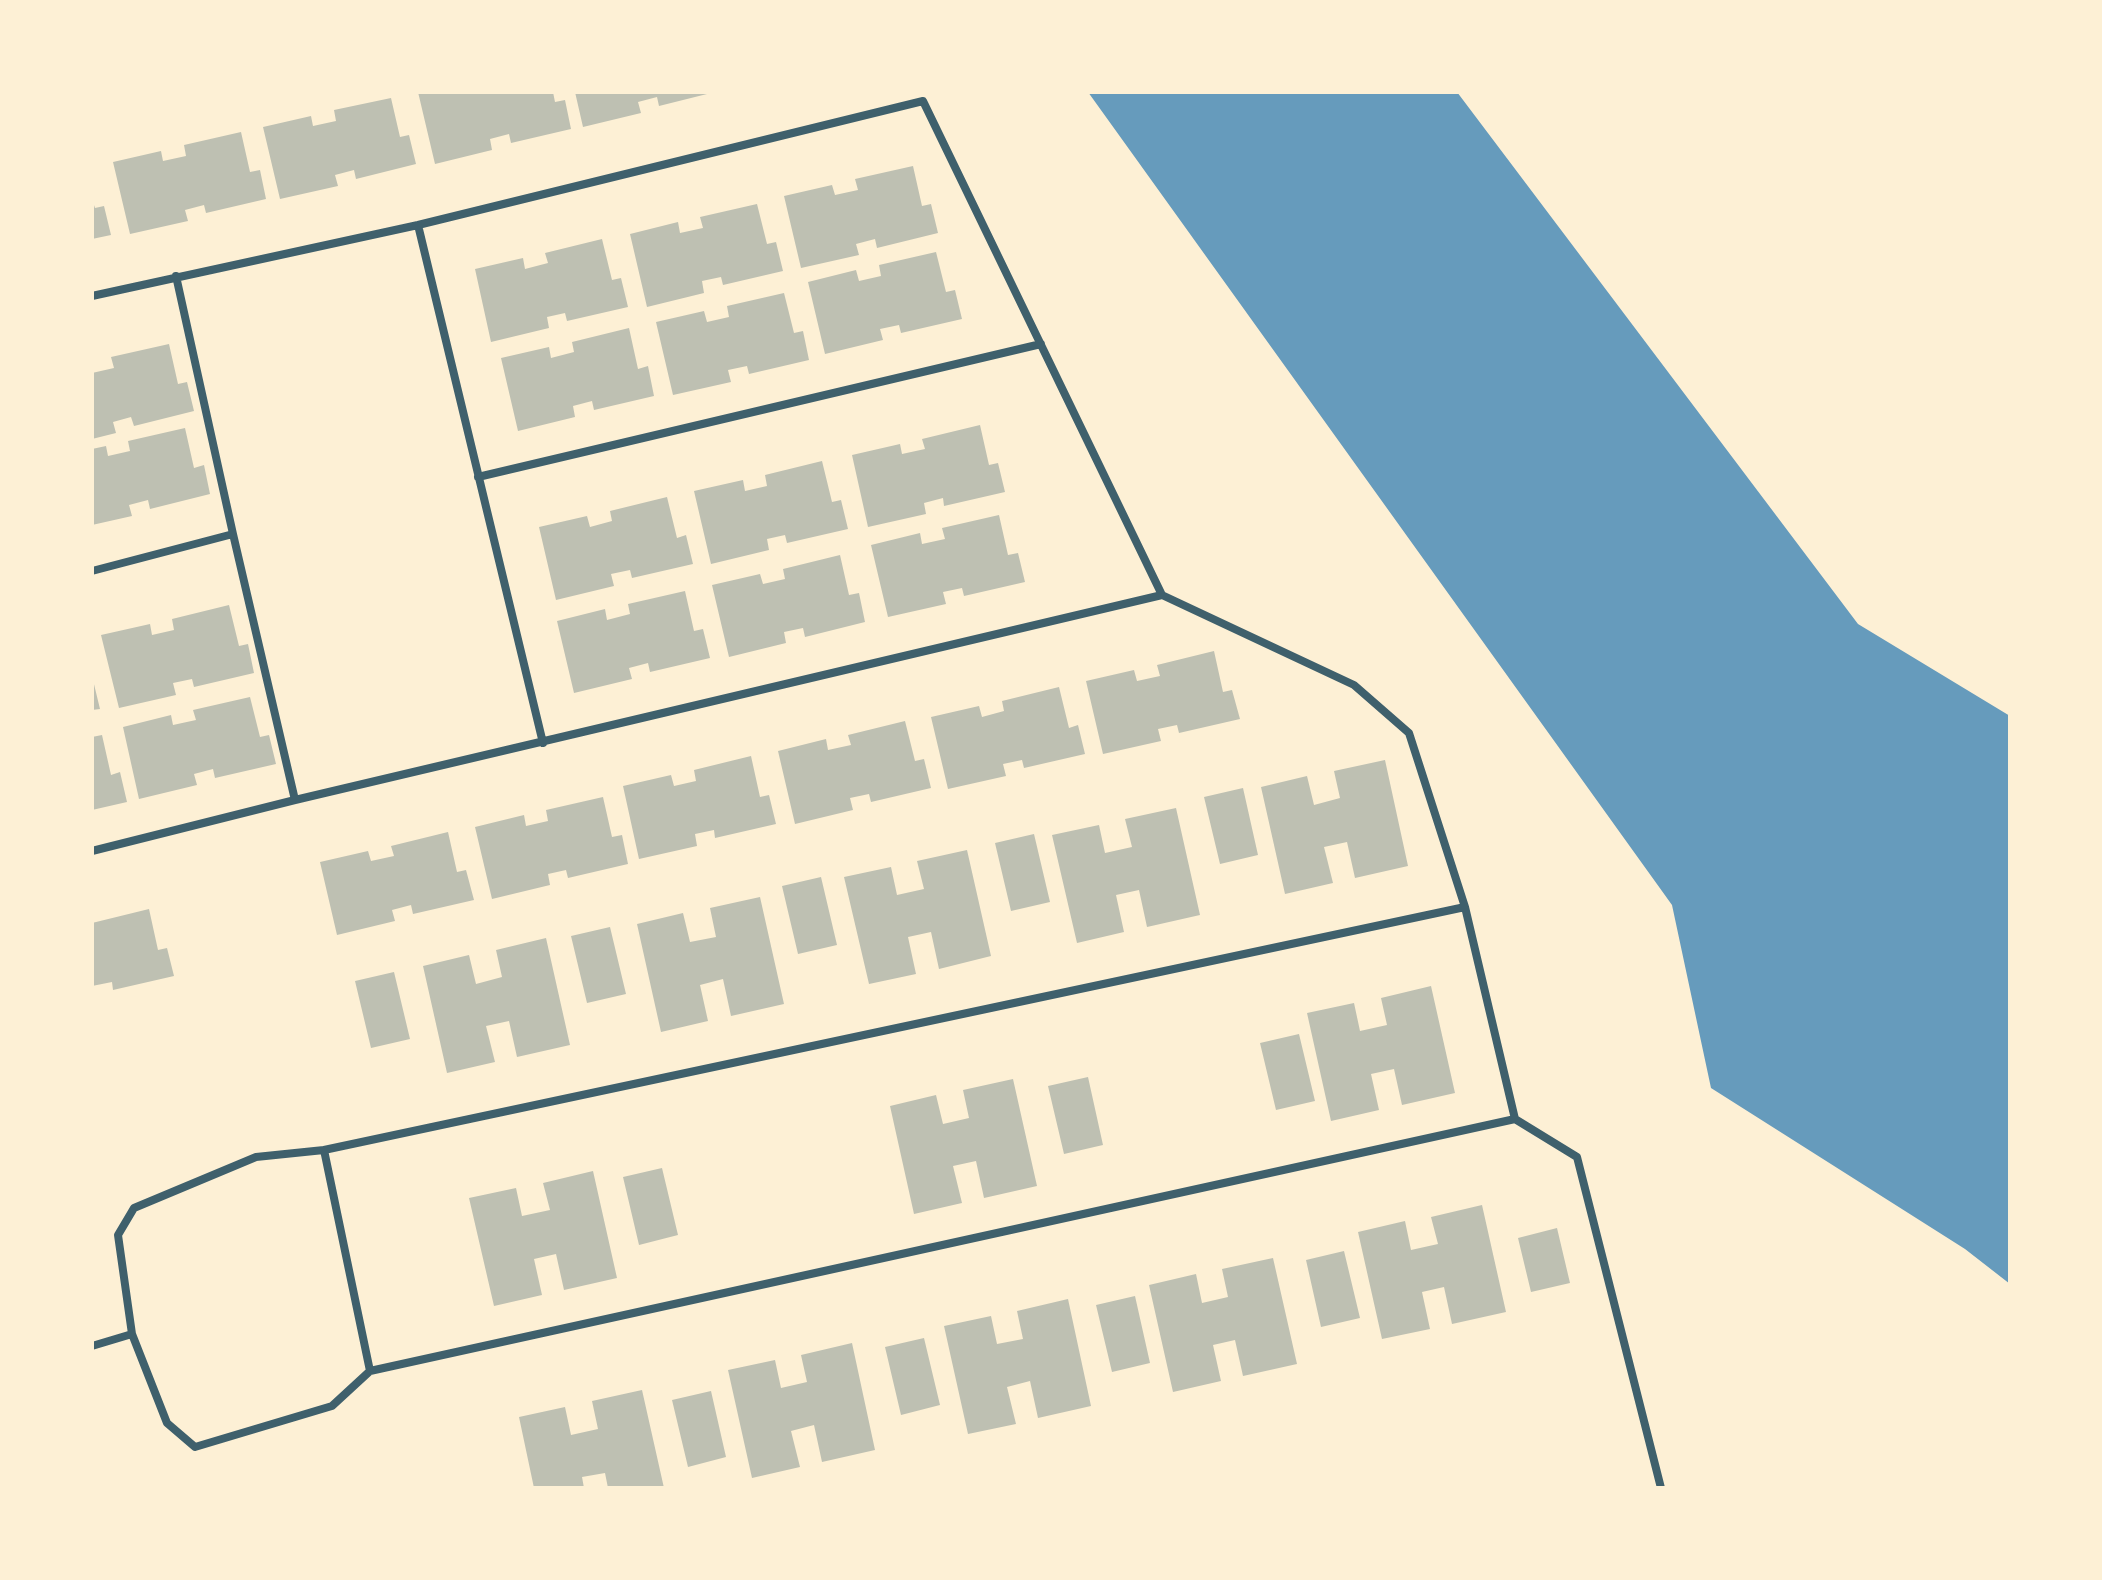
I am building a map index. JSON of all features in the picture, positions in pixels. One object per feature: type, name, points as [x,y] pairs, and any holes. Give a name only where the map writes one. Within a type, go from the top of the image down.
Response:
[{"type":"street","points":[[92,296],[418,225],[923,101],[1162,595]]},
{"type":"street","points":[[418,225],[543,743]]},
{"type":"street","points":[[176,276],[295,800]]},
{"type":"street","points":[[478,477],[1041,344]]},
{"type":"street","points":[[92,571],[233,534]]},
{"type":"street","points":[[92,851],[1162,595],[1354,685],[1409,733],[1465,907],[1515,1119]]},
{"type":"street","points":[[1465,907],[324,1150],[256,1157],[134,1208],[118,1235],[132,1334],[167,1423],[195,1447],[332,1406],[370,1371],[1515,1119],[1577,1157],[1661,1488]]},
{"type":"street","points":[[324,1150],[370,1371]]},
{"type":"street","points":[[92,1346],[132,1334]]},
{"type":"water","points":[[1088,92],[1457,92],[1858,624],[2010,716],[2010,1284],[1965,1249],[1711,1088],[1672,905]]},
{"type":"building","points":[[418,92],[553,92],[555,102],[565,100],[571,129],[511,143],[509,134],[490,139],[492,150],[435,164]]},
{"type":"building","points":[[575,92],[711,93],[659,106],[657,97],[638,102],[641,113],[583,127]]},
{"type":"building","points":[[391,98],[400,137],[409,135],[416,164],[356,179],[354,170],[335,175],[338,186],[280,199],[263,127],[311,116],[313,126],[336,121],[334,110]]},
{"type":"building","points":[[241,132],[250,172],[260,170],[266,199],[206,213],[204,205],[185,210],[188,221],[130,234],[113,162],[161,151],[163,161],[186,156],[184,145]]},
{"type":"building","points":[[913,166],[922,206],[931,204],[938,233],[877,248],[875,239],[856,244],[859,255],[801,268],[784,196],[832,185],[835,195],[858,190],[855,179]]},
{"type":"building","points":[[92,199],[95,208],[104,206],[111,235],[92,239]]},
{"type":"building","points":[[757,204],[767,244],[776,242],[783,271],[723,285],[721,277],[702,281],[704,293],[647,307],[630,234],[678,222],[680,233],[703,228],[700,217]]},
{"type":"building","points":[[602,239],[612,280],[621,278],[628,307],[567,321],[565,313],[547,317],[549,328],[491,342],[475,269],[523,258],[525,269],[548,263],[545,253]]},
{"type":"building","points":[[936,252],[946,292],[955,290],[962,319],[901,333],[899,325],[880,329],[883,340],[825,354],[808,282],[856,270],[859,281],[881,276],[879,265]]},
{"type":"building","points":[[784,293],[794,333],[803,331],[809,360],[749,374],[747,366],[728,370],[731,382],[673,395],[656,322],[704,311],[707,322],[729,317],[727,306]]},
{"type":"building","points":[[629,328],[638,369],[648,366],[654,396],[594,410],[592,401],[573,406],[575,417],[518,431],[501,358],[549,347],[551,358],[574,352],[572,342]]},
{"type":"building","points":[[169,344],[178,384],[187,382],[194,411],[134,426],[131,417],[113,422],[116,433],[92,439],[92,373],[114,368],[111,357]]},
{"type":"building","points":[[980,425],[989,465],[998,463],[1005,492],[944,506],[943,498],[924,503],[926,514],[868,527],[852,455],[900,444],[902,454],[925,449],[922,439]]},
{"type":"building","points":[[185,428],[194,468],[204,465],[210,494],[150,509],[148,500],[129,505],[132,516],[92,525],[92,449],[106,446],[108,456],[130,451],[128,441]]},
{"type":"building","points":[[822,461],[832,502],[841,500],[848,529],[787,543],[785,535],[767,539],[769,550],[711,564],[694,491],[743,480],[745,491],[767,486],[765,475]]},
{"type":"building","points":[[667,497],[677,538],[686,535],[693,564],[632,578],[630,570],[611,574],[614,586],[556,600],[539,527],[587,516],[590,527],[612,521],[610,511]]},
{"type":"building","points":[[999,515],[1008,555],[1018,553],[1025,582],[964,596],[962,588],[943,592],[946,604],[888,617],[871,545],[920,533],[922,544],[945,539],[942,528]]},
{"type":"building","points":[[840,555],[849,595],[859,593],[865,622],[805,637],[803,628],[784,632],[786,643],[729,657],[712,585],[760,574],[763,584],[785,579],[783,569]]},
{"type":"building","points":[[685,591],[694,631],[703,629],[710,658],[650,672],[648,663],[629,668],[632,679],[574,693],[557,621],[605,609],[607,620],[630,614],[628,604]]},
{"type":"building","points":[[229,605],[239,646],[248,644],[254,673],[194,687],[192,679],[173,683],[176,695],[119,708],[101,635],[150,624],[152,635],[174,630],[172,619]]},
{"type":"building","points":[[1214,651],[1223,692],[1232,690],[1240,719],[1179,733],[1177,725],[1158,729],[1161,741],[1103,754],[1086,681],[1134,670],[1137,681],[1160,676],[1157,665]]},
{"type":"building","points":[[92,681],[100,709],[92,710]]},
{"type":"building","points":[[1059,687],[1069,728],[1078,725],[1085,754],[1024,768],[1022,760],[1003,764],[1006,776],[948,789],[931,717],[979,706],[982,717],[1004,711],[1002,701]]},
{"type":"building","points":[[250,697],[260,737],[269,735],[276,764],[215,778],[213,769],[194,774],[197,785],[139,799],[123,727],[171,715],[173,725],[196,720],[193,710]]},
{"type":"building","points":[[905,721],[915,761],[924,759],[931,788],[871,802],[869,794],[850,798],[853,810],[795,824],[778,751],[826,739],[828,750],[851,745],[848,735]]},
{"type":"building","points":[[102,735],[111,775],[120,772],[127,802],[92,810],[92,737]]},
{"type":"building","points":[[751,756],[760,797],[769,795],[776,824],[715,838],[714,830],[695,834],[697,846],[639,859],[623,786],[671,775],[674,786],[696,781],[694,770]]},
{"type":"building","points":[[1385,760],[1408,866],[1355,878],[1347,842],[1324,847],[1333,883],[1285,894],[1261,787],[1307,776],[1314,805],[1340,798],[1334,771]]},
{"type":"building","points":[[1243,788],[1258,855],[1220,864],[1204,797]]},
{"type":"building","points":[[603,797],[612,837],[622,835],[628,864],[568,878],[566,870],[548,874],[550,885],[492,899],[475,827],[524,815],[526,826],[548,821],[546,810]]},
{"type":"building","points":[[1176,808],[1200,915],[1147,927],[1139,890],[1116,895],[1124,932],[1077,943],[1052,835],[1099,825],[1105,853],[1132,847],[1125,819]]},
{"type":"building","points":[[448,832],[457,872],[466,870],[474,900],[413,914],[411,905],[392,910],[395,921],[337,935],[320,862],[368,851],[371,861],[394,856],[391,846]]},
{"type":"building","points":[[1034,834],[1050,902],[1011,911],[995,843]]},
{"type":"building","points":[[967,850],[991,956],[939,969],[931,932],[908,937],[916,974],[869,984],[844,877],[891,867],[897,895],[924,889],[917,861]]},
{"type":"building","points":[[821,877],[837,945],[798,954],[782,886]]},
{"type":"building","points":[[760,897],[784,1004],[731,1016],[723,979],[700,985],[708,1021],[661,1032],[637,924],[683,913],[690,942],[716,937],[710,908]]},
{"type":"building","points":[[149,909],[158,950],[167,948],[174,976],[113,990],[112,982],[92,986],[92,923]]},
{"type":"building","points":[[610,927],[626,994],[587,1003],[571,936]]},
{"type":"building","points":[[546,938],[570,1045],[517,1057],[509,1021],[486,1026],[495,1062],[447,1073],[423,966],[469,955],[476,984],[502,977],[496,950]]},
{"type":"building","points":[[394,972],[410,1039],[371,1048],[355,981]]},
{"type":"building","points":[[1431,986],[1455,1093],[1402,1105],[1394,1069],[1371,1074],[1379,1110],[1331,1121],[1307,1013],[1354,1003],[1360,1031],[1387,1025],[1381,998]]},
{"type":"building","points":[[1299,1034],[1315,1101],[1276,1110],[1260,1043]]},
{"type":"building","points":[[1088,1077],[1103,1145],[1064,1154],[1048,1086]]},
{"type":"building","points":[[1013,1079],[1037,1186],[984,1198],[976,1161],[953,1166],[962,1203],[914,1214],[890,1106],[936,1095],[943,1124],[969,1118],[963,1090]]},
{"type":"building","points":[[662,1168],[678,1235],[639,1245],[623,1177]]},
{"type":"building","points":[[593,1171],[617,1278],[564,1290],[556,1254],[534,1259],[542,1295],[494,1306],[469,1198],[516,1188],[522,1216],[550,1210],[543,1183]]},
{"type":"building","points":[[1482,1205],[1506,1312],[1452,1324],[1444,1287],[1422,1292],[1430,1329],[1382,1339],[1358,1232],[1405,1221],[1411,1250],[1438,1244],[1431,1217]]},
{"type":"building","points":[[1557,1228],[1570,1283],[1531,1292],[1518,1238]]},
{"type":"building","points":[[1344,1251],[1360,1318],[1321,1327],[1306,1260]]},
{"type":"building","points":[[1273,1258],[1297,1364],[1243,1376],[1235,1340],[1213,1345],[1221,1381],[1173,1392],[1149,1285],[1196,1274],[1202,1303],[1228,1297],[1222,1269]]},
{"type":"building","points":[[1135,1296],[1150,1363],[1112,1372],[1096,1305]]},
{"type":"building","points":[[1068,1299],[1091,1406],[1038,1418],[1030,1381],[1007,1387],[1016,1424],[968,1434],[944,1326],[991,1316],[997,1344],[1023,1339],[1017,1311]]},
{"type":"building","points":[[924,1338],[940,1405],[901,1415],[885,1347]]},
{"type":"building","points":[[852,1343],[875,1450],[822,1462],[814,1425],[791,1431],[800,1467],[752,1478],[728,1370],[775,1360],[781,1388],[807,1382],[801,1355]]},
{"type":"building","points":[[642,1390],[664,1488],[608,1488],[605,1473],[582,1477],[584,1488],[534,1488],[519,1417],[565,1407],[571,1435],[598,1429],[592,1401]]},
{"type":"building","points":[[711,1391],[726,1457],[688,1467],[672,1400]]}]
